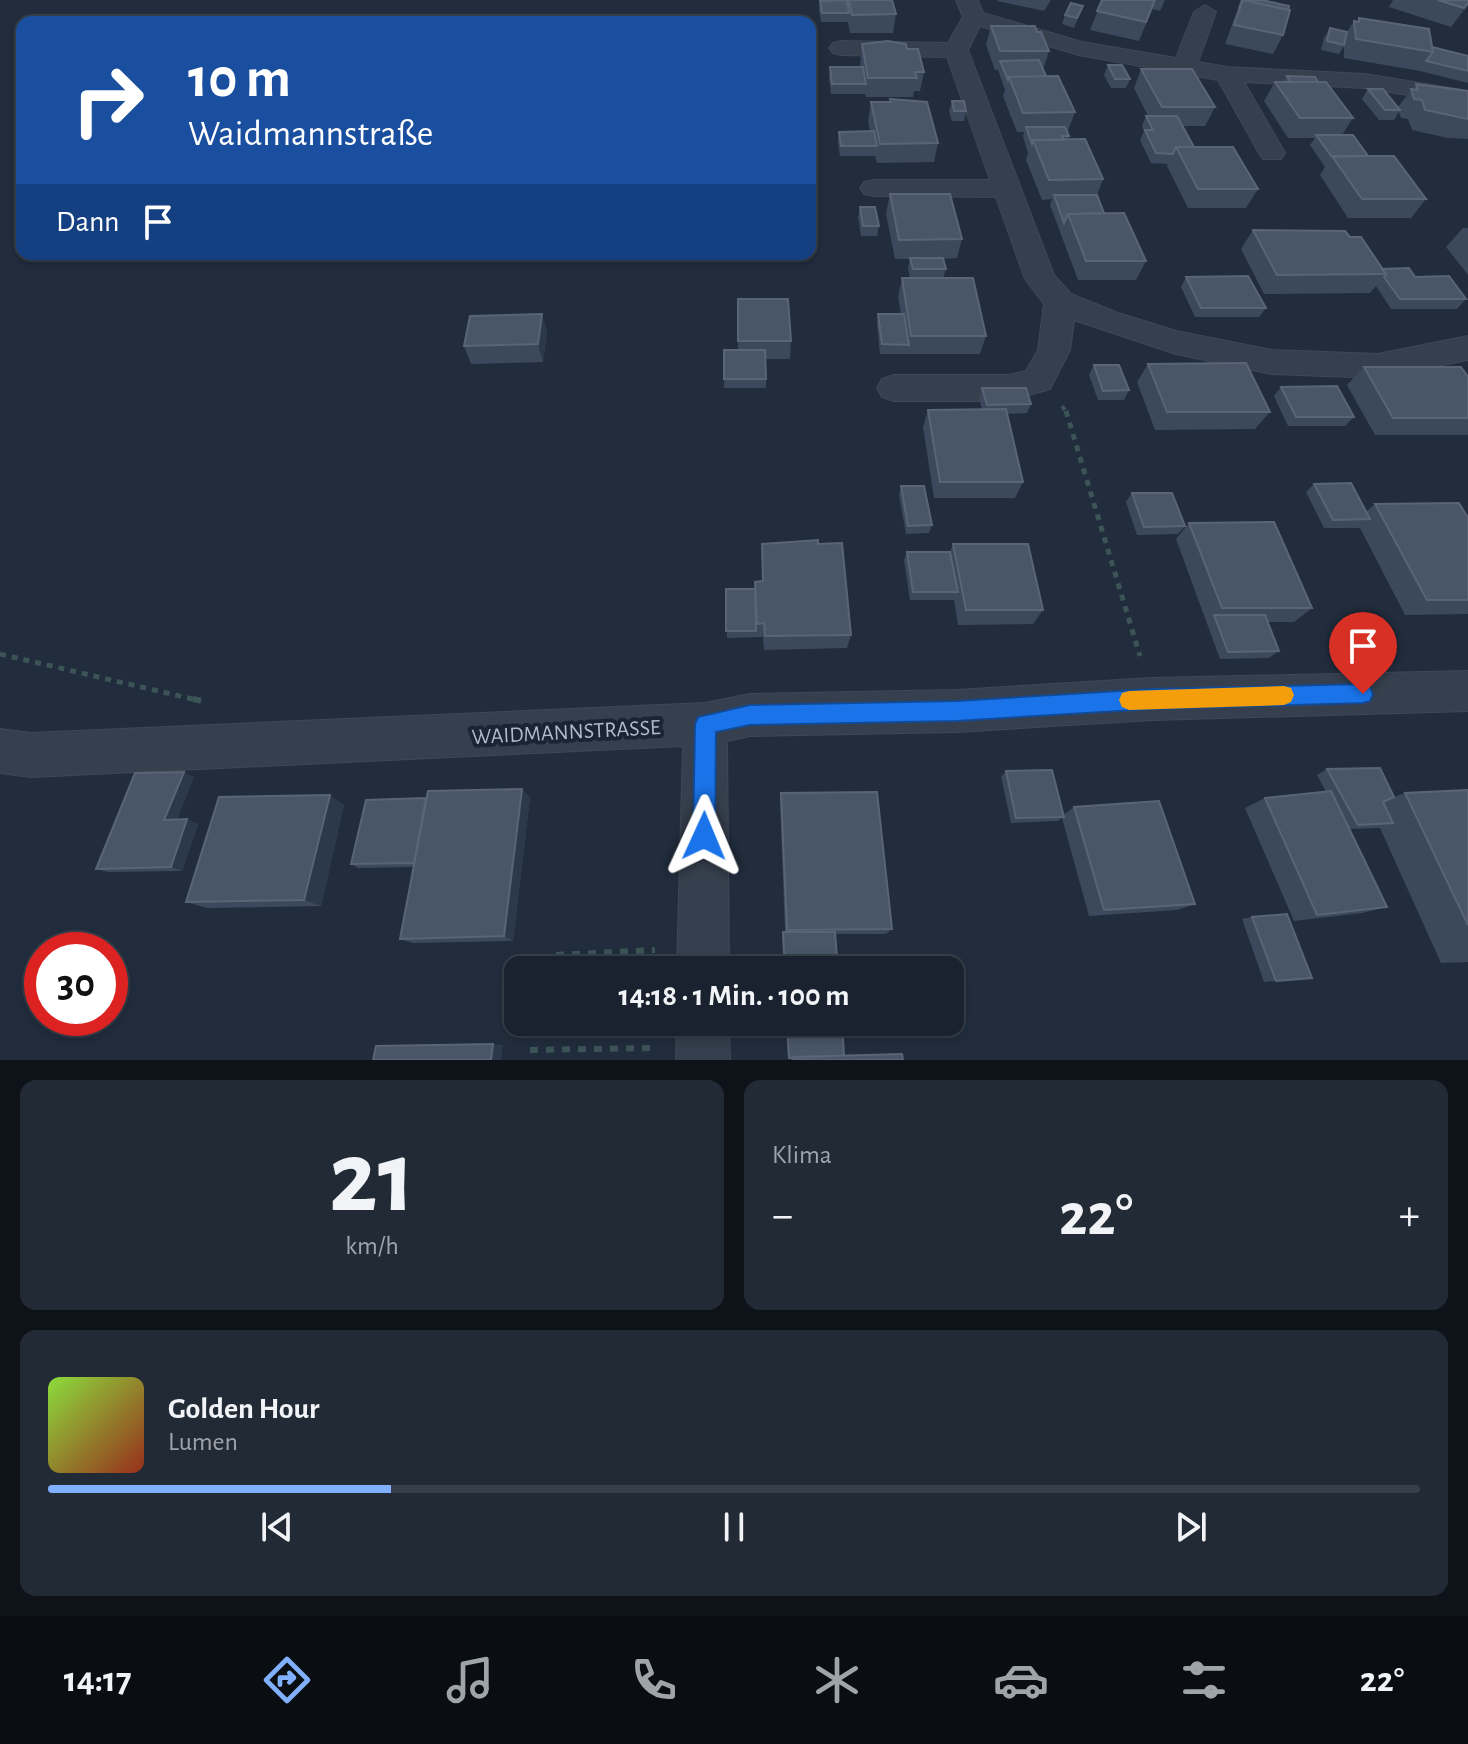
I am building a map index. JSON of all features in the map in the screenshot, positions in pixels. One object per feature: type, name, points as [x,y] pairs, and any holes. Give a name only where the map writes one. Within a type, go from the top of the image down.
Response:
[{"type":"street","points":[[1468,98],[1365,81],[1227,74],[1184,67],[1079,48],[970,9],[956,50],[1040,279],[1060,302],[1176,342],[1272,362],[1378,366],[1468,348]]},
{"type":"street","points":[[1184,67],[1205,12]]},
{"type":"street","points":[[841,48],[956,50]]},
{"type":"street","points":[[1227,74],[1272,153]]},
{"type":"street","points":[[874,188],[1006,189]]},
{"type":"street","points":[[894,388],[1009,388],[1038,380],[1054,350],[1060,302]]},
{"type":"street","name":"WAIDMANNSTRASSE","points":[[0,751],[31,755],[257,746],[705,724],[750,715],[957,711],[1152,699],[1468,691]]},
{"type":"street","points":[[703,956],[705,724]]},
{"type":"path","points":[[1038,380],[1067,413],[1152,699]]},
{"type":"path","points":[[0,654],[245,710],[257,746]]},
{"type":"path","points":[[556,955],[593,956]]},
{"type":"path","points":[[530,1050],[703,1044]]},
{"type":"building","points":[[847,0],[849,13],[822,13],[820,1]]},
{"type":"building","points":[[849,0],[892,0],[896,14],[852,15]]},
{"type":"building","points":[[1102,0],[1155,0],[1146,22],[1097,11]]},
{"type":"building","points":[[1243,0],[1262,0],[1289,6],[1288,10]]},
{"type":"building","points":[[1243,0],[1290,10],[1283,35],[1234,25]]},
{"type":"building","points":[[1438,0],[1468,0],[1468,3],[1464,8]]},
{"type":"building","points":[[1071,3],[1083,6],[1077,18],[1065,15]]},
{"type":"building","points":[[1359,18],[1429,29],[1433,52],[1356,39],[1354,21],[1359,22]]},
{"type":"building","points":[[991,26],[1035,26],[1049,51],[1000,51]]},
{"type":"building","points":[[1330,28],[1347,32],[1344,45],[1327,41]]},
{"type":"building","points":[[888,41],[906,44],[907,49],[918,49],[924,72],[915,72],[917,78],[868,78],[862,44]]},
{"type":"building","points":[[1432,47],[1468,56],[1468,71],[1426,61],[1433,52]]},
{"type":"building","points":[[1039,60],[1046,76],[1009,77],[1008,80],[1000,61]]},
{"type":"building","points":[[1108,65],[1122,65],[1130,79],[1115,79]]},
{"type":"building","points":[[830,67],[863,67],[866,84],[832,84]]},
{"type":"building","points":[[1141,69],[1192,69],[1215,107],[1162,107]]},
{"type":"building","points":[[1058,76],[1075,112],[1023,113],[1009,77]]},
{"type":"building","points":[[1287,76],[1315,77],[1318,82],[1290,82]]},
{"type":"building","points":[[1275,82],[1326,82],[1353,118],[1300,118]]},
{"type":"building","points":[[1416,84],[1468,91],[1468,119],[1425,110],[1422,100],[1414,99],[1411,89],[1418,90]]},
{"type":"building","points":[[1368,89],[1383,89],[1400,110],[1385,110]]},
{"type":"building","points":[[890,99],[927,102],[938,143],[880,144],[871,102],[891,102]]},
{"type":"building","points":[[952,101],[964,101],[966,111],[954,111]]},
{"type":"building","points":[[1146,116],[1177,116],[1194,147],[1176,147],[1173,154],[1156,153],[1145,130],[1153,130]]},
{"type":"building","points":[[1026,127],[1065,127],[1069,136],[1062,136],[1064,140],[1033,140],[1032,144]]},
{"type":"building","points":[[874,131],[877,146],[841,146],[839,132]]},
{"type":"building","points":[[1316,135],[1353,135],[1368,156],[1332,157]]},
{"type":"building","points":[[1085,139],[1103,179],[1049,180],[1033,140]]},
{"type":"building","points":[[1176,147],[1233,147],[1258,189],[1198,189]]},
{"type":"building","points":[[1332,156],[1394,156],[1426,199],[1362,199]]},
{"type":"building","points":[[890,194],[950,194],[962,239],[899,240]]},
{"type":"building","points":[[1054,195],[1097,195],[1104,213],[1068,214],[1064,223]]},
{"type":"building","points":[[860,207],[875,207],[879,226],[863,226]]},
{"type":"building","points":[[1124,213],[1146,261],[1086,261],[1068,214]]},
{"type":"building","points":[[1253,230],[1345,231],[1350,237],[1361,237],[1386,274],[1277,275]]},
{"type":"building","points":[[910,258],[943,258],[946,269],[913,269]]},
{"type":"building","points":[[1409,268],[1415,277],[1449,276],[1466,299],[1400,299],[1384,277],[1386,274],[1382,269]]},
{"type":"building","points":[[1248,276],[1266,308],[1201,308],[1186,277]]},
{"type":"building","points":[[902,278],[973,278],[986,336],[911,336]]},
{"type":"building","points":[[738,299],[788,299],[791,341],[738,341]]},
{"type":"building","points":[[542,314],[538,344],[464,346],[470,316]]},
{"type":"building","points":[[878,314],[904,314],[909,345],[882,344]]},
{"type":"building","points":[[724,350],[765,350],[766,379],[724,379]]},
{"type":"building","points":[[1246,363],[1270,412],[1167,412],[1148,364]]},
{"type":"building","points":[[1094,365],[1119,365],[1129,390],[1103,391]]},
{"type":"building","points":[[1364,367],[1461,367],[1468,377],[1468,418],[1393,418]]},
{"type":"building","points":[[1337,386],[1354,417],[1296,417],[1281,387]]},
{"type":"building","points":[[982,388],[1026,388],[1031,404],[987,405]]},
{"type":"building","points":[[1006,409],[1023,482],[940,482],[928,410]]},
{"type":"building","points":[[1351,483],[1370,519],[1333,520],[1314,484]]},
{"type":"building","points":[[901,486],[924,486],[932,525],[908,526]]},
{"type":"building","points":[[1132,493],[1172,493],[1185,526],[1144,527]]},
{"type":"building","points":[[1459,503],[1468,518],[1468,600],[1427,600],[1375,504]]},
{"type":"building","points":[[1274,522],[1312,608],[1222,608],[1189,523]]},
{"type":"building","points":[[818,540],[818,544],[842,543],[851,635],[765,636],[764,623],[757,624],[755,582],[763,581],[762,544]]},
{"type":"building","points":[[953,544],[1028,544],[1043,610],[966,610]]},
{"type":"building","points":[[907,552],[950,552],[958,592],[913,592]]},
{"type":"building","points":[[726,589],[755,589],[756,631],[726,631]]},
{"type":"building","points":[[1214,615],[1265,615],[1279,651],[1228,652]]},
{"type":"building","points":[[1380,768],[1394,797],[1383,802],[1393,823],[1358,825],[1327,769]]},
{"type":"building","points":[[1052,770],[1064,817],[1016,818],[1006,771]]},
{"type":"building","points":[[184,772],[164,820],[187,819],[171,867],[96,869],[135,773]]},
{"type":"building","points":[[522,789],[504,936],[400,939],[428,791]]},
{"type":"building","points":[[1468,790],[1468,925],[1405,793]]},
{"type":"building","points":[[1331,791],[1387,907],[1317,915],[1265,798]]},
{"type":"building","points":[[877,792],[892,929],[787,930],[781,793]]},
{"type":"building","points":[[330,795],[304,900],[186,902],[219,797]]},
{"type":"building","points":[[426,798],[414,863],[351,864],[366,800]]},
{"type":"building","points":[[1159,801],[1195,904],[1104,910],[1074,807]]},
{"type":"building","points":[[1287,914],[1312,978],[1276,981],[1252,917]]},
{"type":"building","points":[[783,932],[835,932],[837,956],[784,956]]},
{"type":"building","points":[[788,1036],[843,1036],[844,1056],[789,1058]]},
{"type":"building","points":[[493,1044],[491,1060],[373,1060],[376,1046]]},
{"type":"building","points":[[902,1054],[903,1060],[793,1060],[793,1057]]},
{"type":"slow traffic","points":[[1129,700],[1284,695]]},
{"type":"route","points":[[704,836],[705,724],[750,715],[957,711],[1152,699],[1363,694]]}]
